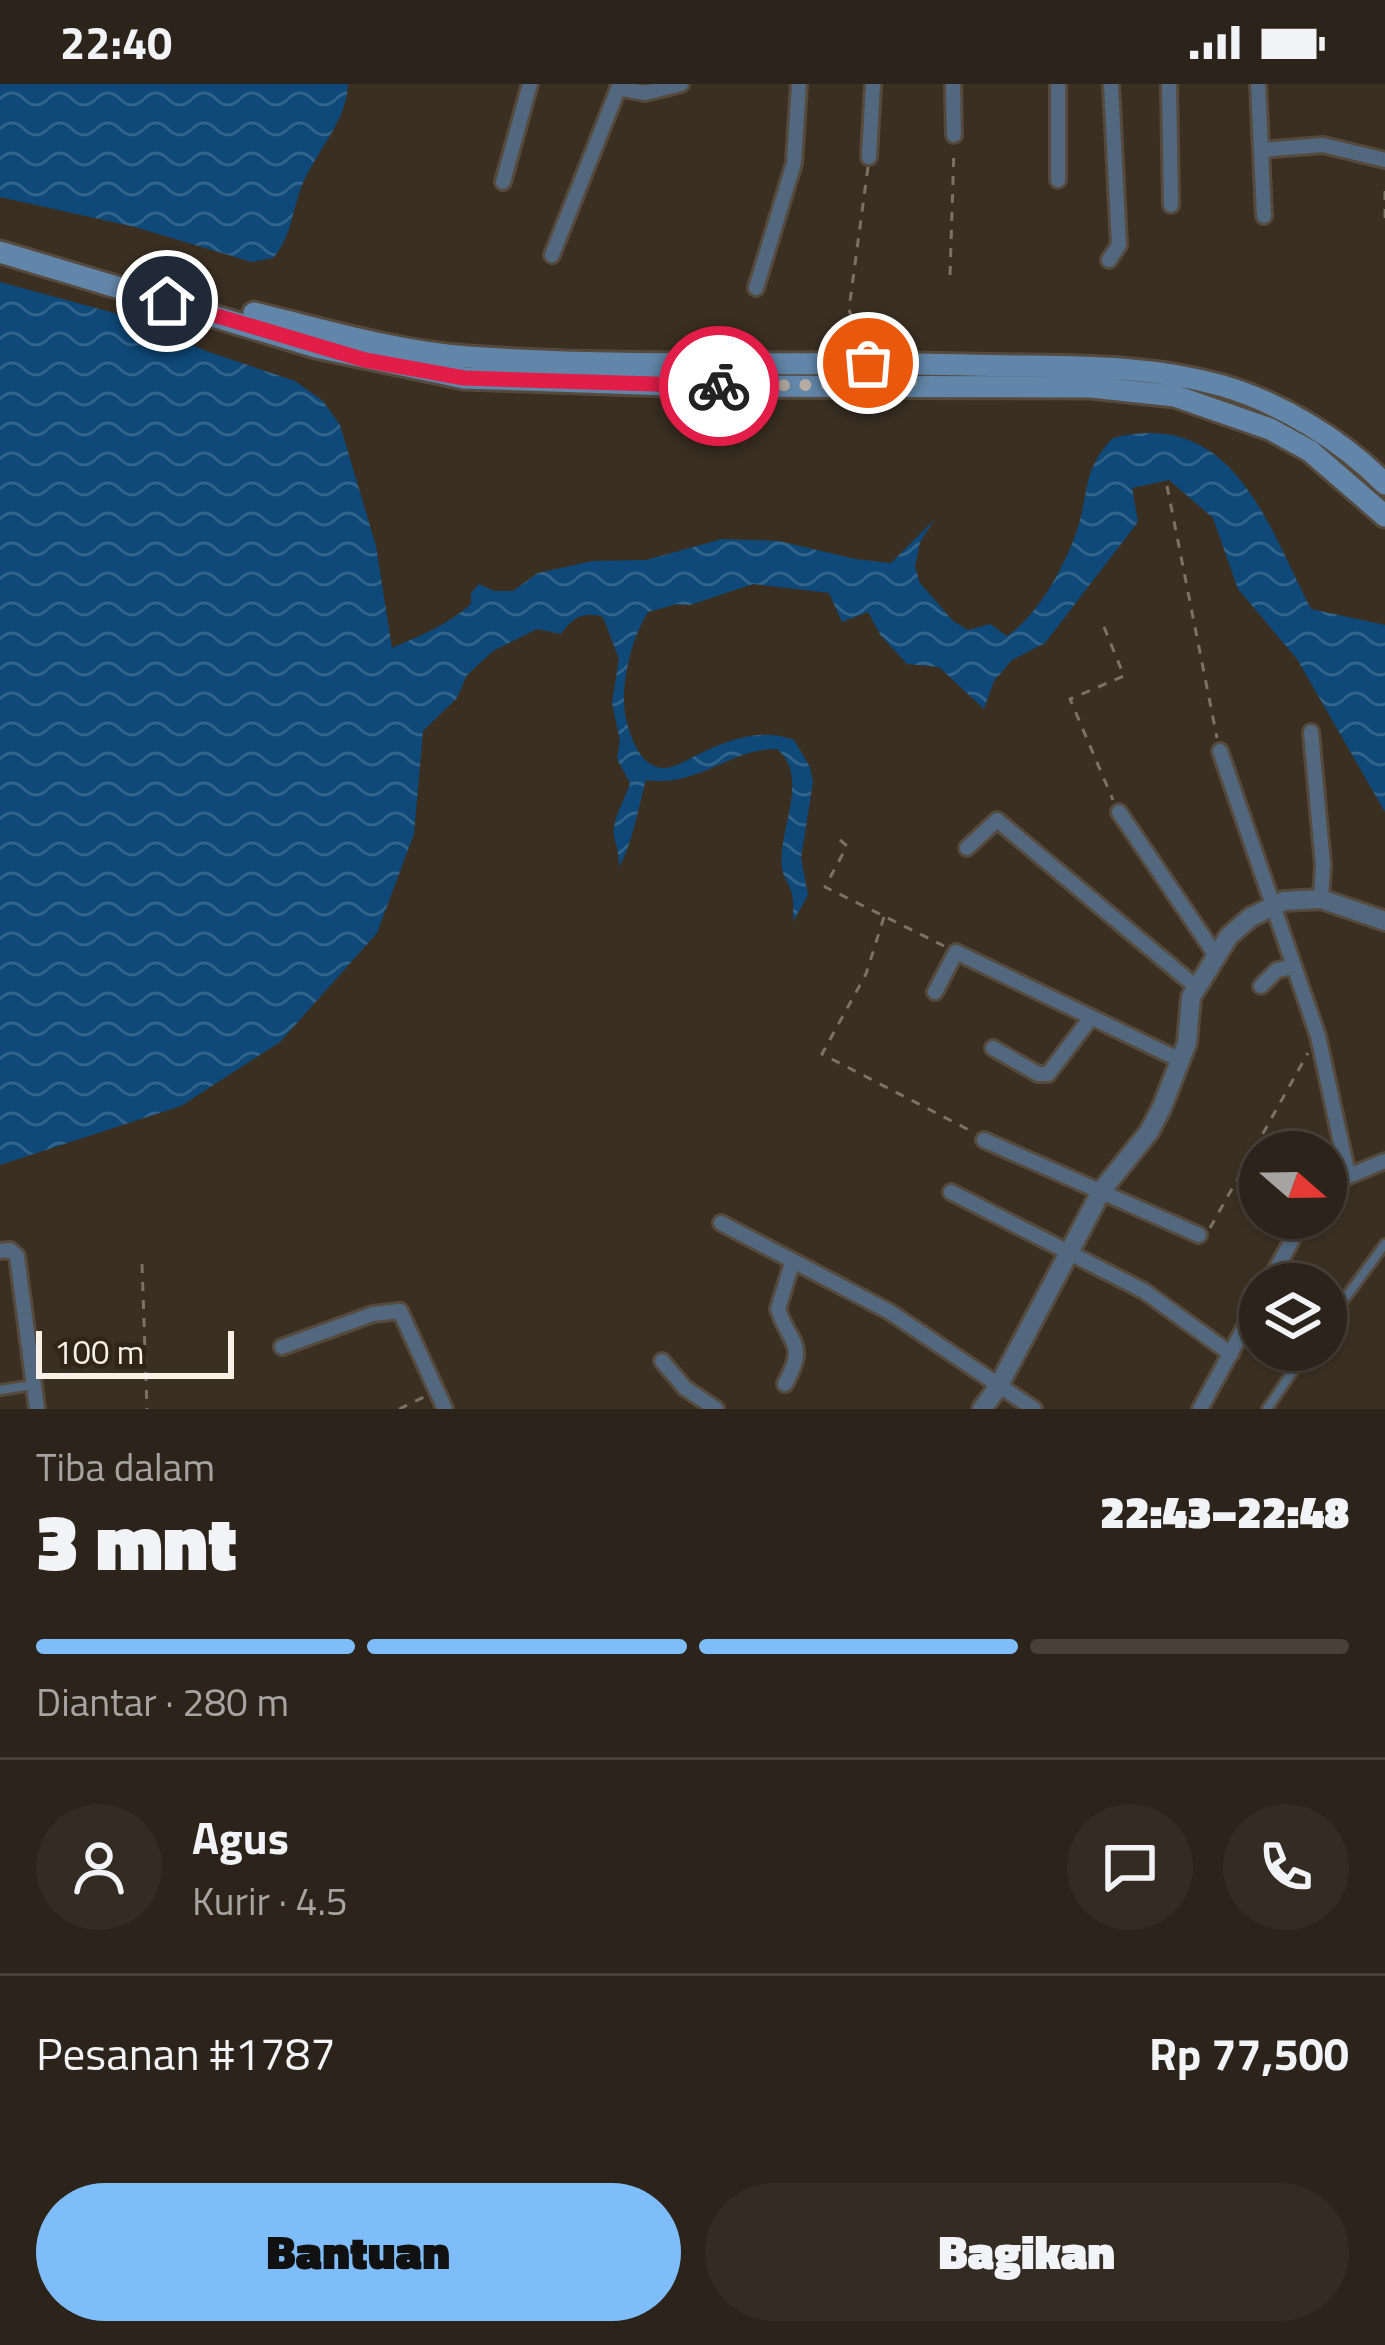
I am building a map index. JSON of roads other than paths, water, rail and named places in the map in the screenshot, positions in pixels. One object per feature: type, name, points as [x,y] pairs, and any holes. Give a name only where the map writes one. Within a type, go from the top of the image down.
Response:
[{"type":"main road","points":[[0,239],[254,320]]},
{"type":"main road","points":[[0,252],[254,320],[463,357],[911,374],[1174,396],[1270,430],[1310,451],[1385,516]]},
{"type":"main road","points":[[911,374],[1110,366],[1227,387],[1279,409],[1328,438],[1385,484]]},
{"type":"street","points":[[503,182],[530,84]]},
{"type":"street","points":[[552,255],[619,86],[646,93],[681,84]]},
{"type":"street","points":[[756,288],[794,163],[799,84]]},
{"type":"street","points":[[869,157],[873,84]]},
{"type":"street","points":[[953,84],[954,135]]},
{"type":"street","points":[[1058,84],[1058,180]]},
{"type":"street","points":[[1108,260],[1119,245],[1111,84]]},
{"type":"street","points":[[1169,84],[1171,205]]},
{"type":"street","points":[[1258,84],[1264,216]]},
{"type":"street","points":[[1261,150],[1341,146],[1385,160]]},
{"type":"street","points":[[1311,732],[1323,865],[1321,899]]},
{"type":"street","points":[[1220,751],[1318,1036],[1348,1175],[1385,1161]]},
{"type":"street","points":[[1118,812],[1214,954]]},
{"type":"street","points":[[968,848],[997,820],[1196,986]]},
{"type":"street","points":[[982,1409],[998,1388],[1102,1190],[1149,1132],[1187,1043],[1196,986],[1214,954],[1251,917],[1284,901],[1321,899],[1385,921]]},
{"type":"street","points":[[935,992],[956,952],[1180,1060]]},
{"type":"street","points":[[1261,986],[1276,970],[1293,967]]},
{"type":"street","points":[[993,1048],[1038,1074],[1048,1074],[1090,1019]]},
{"type":"street","points":[[984,1140],[1199,1235]]},
{"type":"street","points":[[951,1192],[1144,1291],[1231,1354]]},
{"type":"street","points":[[721,1223],[890,1312],[1034,1409]]},
{"type":"street","points":[[0,1252],[10,1250],[17,1256],[37,1409]]},
{"type":"street","points":[[785,1384],[797,1362],[798,1346],[778,1309],[792,1263]]},
{"type":"street","points":[[282,1347],[374,1314],[400,1311],[445,1409]]},
{"type":"street","points":[[1200,1409],[1239,1339]]},
{"type":"street","points":[[662,1361],[685,1388],[716,1409]]},
{"type":"lane","points":[[1347,1296],[1385,1244]]},
{"type":"lane","points":[[1267,1409],[1291,1371]]},
{"type":"lane","points":[[0,1390],[34,1385]]},
{"type":"water","points":[[0,84],[348,84],[342,111],[301,188],[284,242],[273,258],[252,262],[135,227],[0,197]]},
{"type":"water","points":[[0,282],[129,317],[206,351],[295,381],[323,401],[340,425],[376,546],[392,648],[462,612],[479,584],[494,591],[513,591],[538,573],[592,561],[646,560],[722,539],[779,541],[891,563],[935,519],[920,542],[915,567],[920,583],[953,621],[968,630],[990,624],[1007,636],[1030,615],[1060,570],[1079,524],[1092,469],[1113,438],[1154,433],[1188,440],[1217,456],[1240,480],[1261,509],[1311,609],[1385,625],[1385,812],[1297,659],[1238,589],[1213,518],[1169,480],[1132,488],[1138,522],[1045,643],[1012,660],[994,681],[984,709],[939,667],[907,664],[881,636],[868,612],[842,622],[829,593],[753,584],[690,605],[648,612],[632,650],[624,693],[631,734],[648,762],[671,767],[732,740],[770,735],[794,740],[810,767],[813,782],[801,858],[808,895],[793,922],[793,897],[782,854],[791,774],[777,749],[760,750],[682,778],[646,780],[619,867],[614,830],[630,783],[617,759],[620,741],[612,703],[619,659],[603,617],[584,616],[561,634],[537,629],[493,651],[467,675],[457,698],[423,731],[414,834],[377,933],[280,1042],[181,1106],[0,1165]]}]
